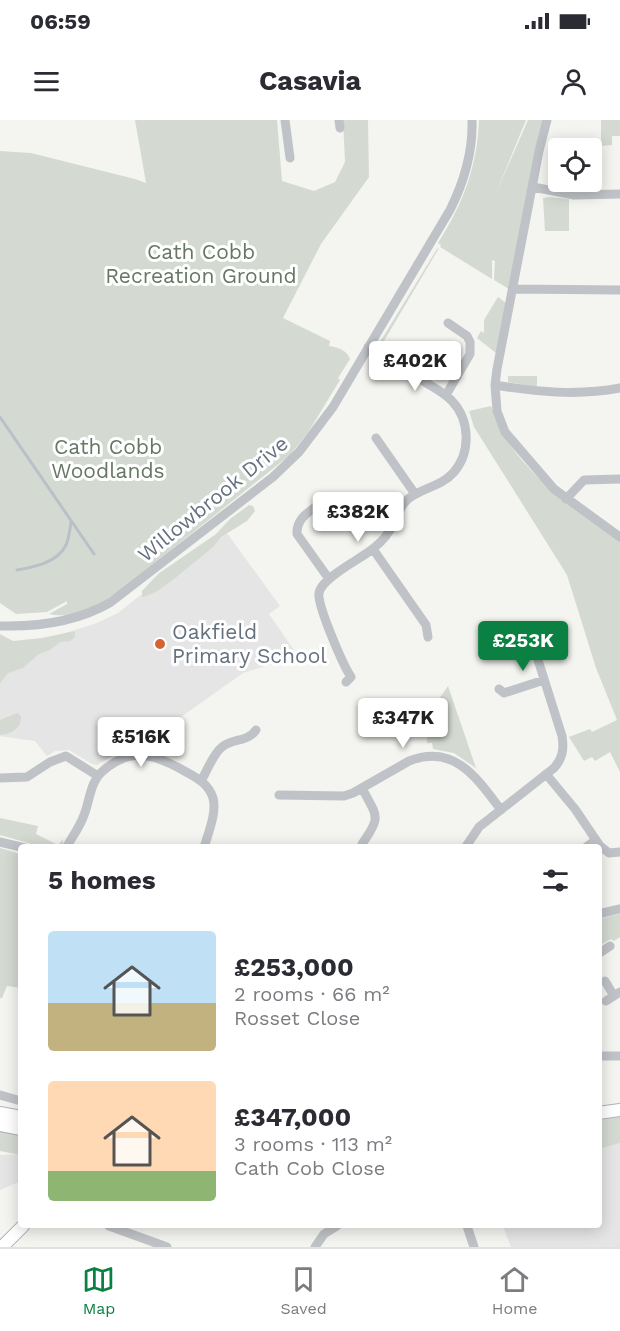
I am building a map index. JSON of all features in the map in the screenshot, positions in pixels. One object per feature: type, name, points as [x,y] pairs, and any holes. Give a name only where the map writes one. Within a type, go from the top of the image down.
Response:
[{"type":"main road","points":[[602,1112],[620,1110]]},
{"type":"main road","points":[[0,1113],[18,1116]]},
{"type":"main road","points":[[0,1125],[18,1129]]},
{"type":"main road","points":[[2,1247],[21,1228]]},
{"type":"street","points":[[285,120],[290,158]]},
{"type":"street","name":"Willowbrook Drive","points":[[0,626],[43,624],[80,617],[111,602],[273,477],[299,452],[326,417],[454,201],[468,160],[472,120]]},
{"type":"street","points":[[547,120],[539,151],[495,385],[497,411],[505,432],[548,483],[566,499],[620,537]]},
{"type":"street","points":[[532,187],[574,195],[620,194]]},
{"type":"street","points":[[513,289],[620,290]]},
{"type":"street","points":[[446,395],[471,349],[467,336],[448,323]]},
{"type":"street","points":[[346,682],[351,677],[344,665],[319,596],[319,590],[329,579],[373,549],[390,530],[401,507],[415,494],[450,476],[455,471],[464,454],[466,441],[464,419],[446,395],[368,347]]},
{"type":"street","points":[[495,385],[559,393],[620,388]]},
{"type":"street","points":[[376,438],[415,494]]},
{"type":"street","points":[[566,499],[584,480],[620,479]]},
{"type":"street","points":[[324,501],[303,516],[297,534],[329,579]]},
{"type":"street","points":[[373,549],[426,625],[428,637]]},
{"type":"street","points":[[467,844],[473,834],[546,774],[562,756],[564,744],[533,644],[540,636]]},
{"type":"street","points":[[499,689],[504,693],[544,680]]},
{"type":"street","points":[[201,781],[220,749],[227,744],[252,736],[256,730]]},
{"type":"street","points":[[68,844],[83,819],[93,783],[102,770],[120,759],[147,754],[170,763],[207,786],[214,801],[205,844]]},
{"type":"street","points":[[0,778],[27,777],[50,762],[66,756],[98,776]]},
{"type":"street","points":[[279,795],[335,797],[353,793],[418,758],[439,756],[459,763],[467,769],[501,810]]},
{"type":"street","points":[[546,774],[600,844]]},
{"type":"street","points":[[362,788],[376,820],[375,826],[362,844]]},
{"type":"street","points":[[590,844],[596,840]]},
{"type":"street","points":[[0,842],[18,846]]},
{"type":"street","points":[[602,846],[609,853],[620,852]]},
{"type":"street","points":[[602,913],[620,909]]},
{"type":"street","points":[[602,951],[610,946]]},
{"type":"street","points":[[605,981],[614,996]]},
{"type":"street","points":[[602,1056],[620,1056]]},
{"type":"street","points":[[0,1095],[18,1100]]},
{"type":"street","points":[[115,1228],[167,1246]]},
{"type":"street","points":[[315,1247],[324,1234],[334,1228]]},
{"type":"street","points":[[468,1228],[474,1247]]},
{"type":"shaded area","name":"Oakfield Primary School","points":[[224,529],[280,606],[269,614],[298,656],[243,673],[150,739],[147,747],[139,746],[122,750],[97,765],[69,750],[55,751],[47,756],[35,741],[0,736],[0,654],[97,623],[118,613]]},
{"type":"shaded area","points":[[620,1143],[620,1247],[511,1247],[504,1228],[602,1228],[602,1148]]},
{"type":"shaded area","points":[[18,1154],[18,1182],[0,1190],[0,1155]]},
{"type":"green space","points":[[135,120],[277,120],[282,181],[314,191],[335,182],[345,162],[343,120],[368,120],[369,177],[321,244],[283,318],[330,341],[329,346],[344,351],[350,359],[309,431],[290,455],[122,589],[78,613],[49,614],[67,604],[67,601],[47,612],[16,614],[0,603],[0,151],[31,153],[146,183]]},
{"type":"green space","points":[[479,120],[526,120],[496,193],[528,120],[545,120],[509,289],[494,280],[495,261],[492,260],[492,279],[440,247],[438,243],[455,214],[472,169]]},
{"type":"green space","points":[[601,120],[620,120],[620,136],[612,136],[612,145],[602,146]]},
{"type":"green space","points":[[543,198],[569,199],[569,231],[545,231]]},
{"type":"green space","points":[[439,248],[381,346],[380,342]]},
{"type":"green space","points":[[498,297],[506,303],[496,353],[477,338],[481,331],[484,333],[484,320]]},
{"type":"green space","points":[[508,376],[537,376],[537,385],[535,387],[508,382]]},
{"type":"green space","points":[[491,406],[500,428],[527,466],[562,499],[620,541],[620,772],[610,752],[595,761],[592,757],[584,761],[569,737],[590,729],[592,732],[617,720],[596,668],[567,575],[474,427],[469,411]]},
{"type":"green space","points":[[249,505],[253,506],[255,511],[247,521],[221,537],[213,547],[174,579],[156,592],[142,597],[142,591],[158,574],[216,534],[230,519]]},
{"type":"green space","points":[[75,631],[75,637],[70,641],[60,642],[50,650],[39,654],[23,668],[8,673],[0,683],[0,634],[13,641]]},
{"type":"green space","points":[[448,686],[476,768],[454,753],[433,749],[432,743],[427,743],[428,715]]},
{"type":"green space","points":[[17,713],[21,716],[18,727],[12,732],[0,735],[0,720]]},
{"type":"green space","points":[[0,818],[38,826],[36,834],[56,844],[32,844],[0,835]]},
{"type":"green space","points":[[0,848],[18,853],[18,988],[7,986],[0,998]]},
{"type":"green space","points":[[620,914],[620,937],[602,944],[602,918]]},
{"type":"green space","points":[[620,1116],[620,1143],[602,1148],[602,1119]]},
{"type":"green space","points":[[0,1126],[18,1133],[18,1154],[0,1151]]},
{"type":"waterway","points":[[0,417],[94,554]]},
{"type":"waterway","points":[[17,570],[44,563],[57,556],[67,543],[71,522]]},
{"type":"place","name":"Oakfield Primary School","points":[[160,644]]},
{"type":"park label","name":"Cath Cobb Recreation Ground","points":[[201,264]]},
{"type":"park label","name":"Cath Cobb Woodlands","points":[[108,459]]}]
